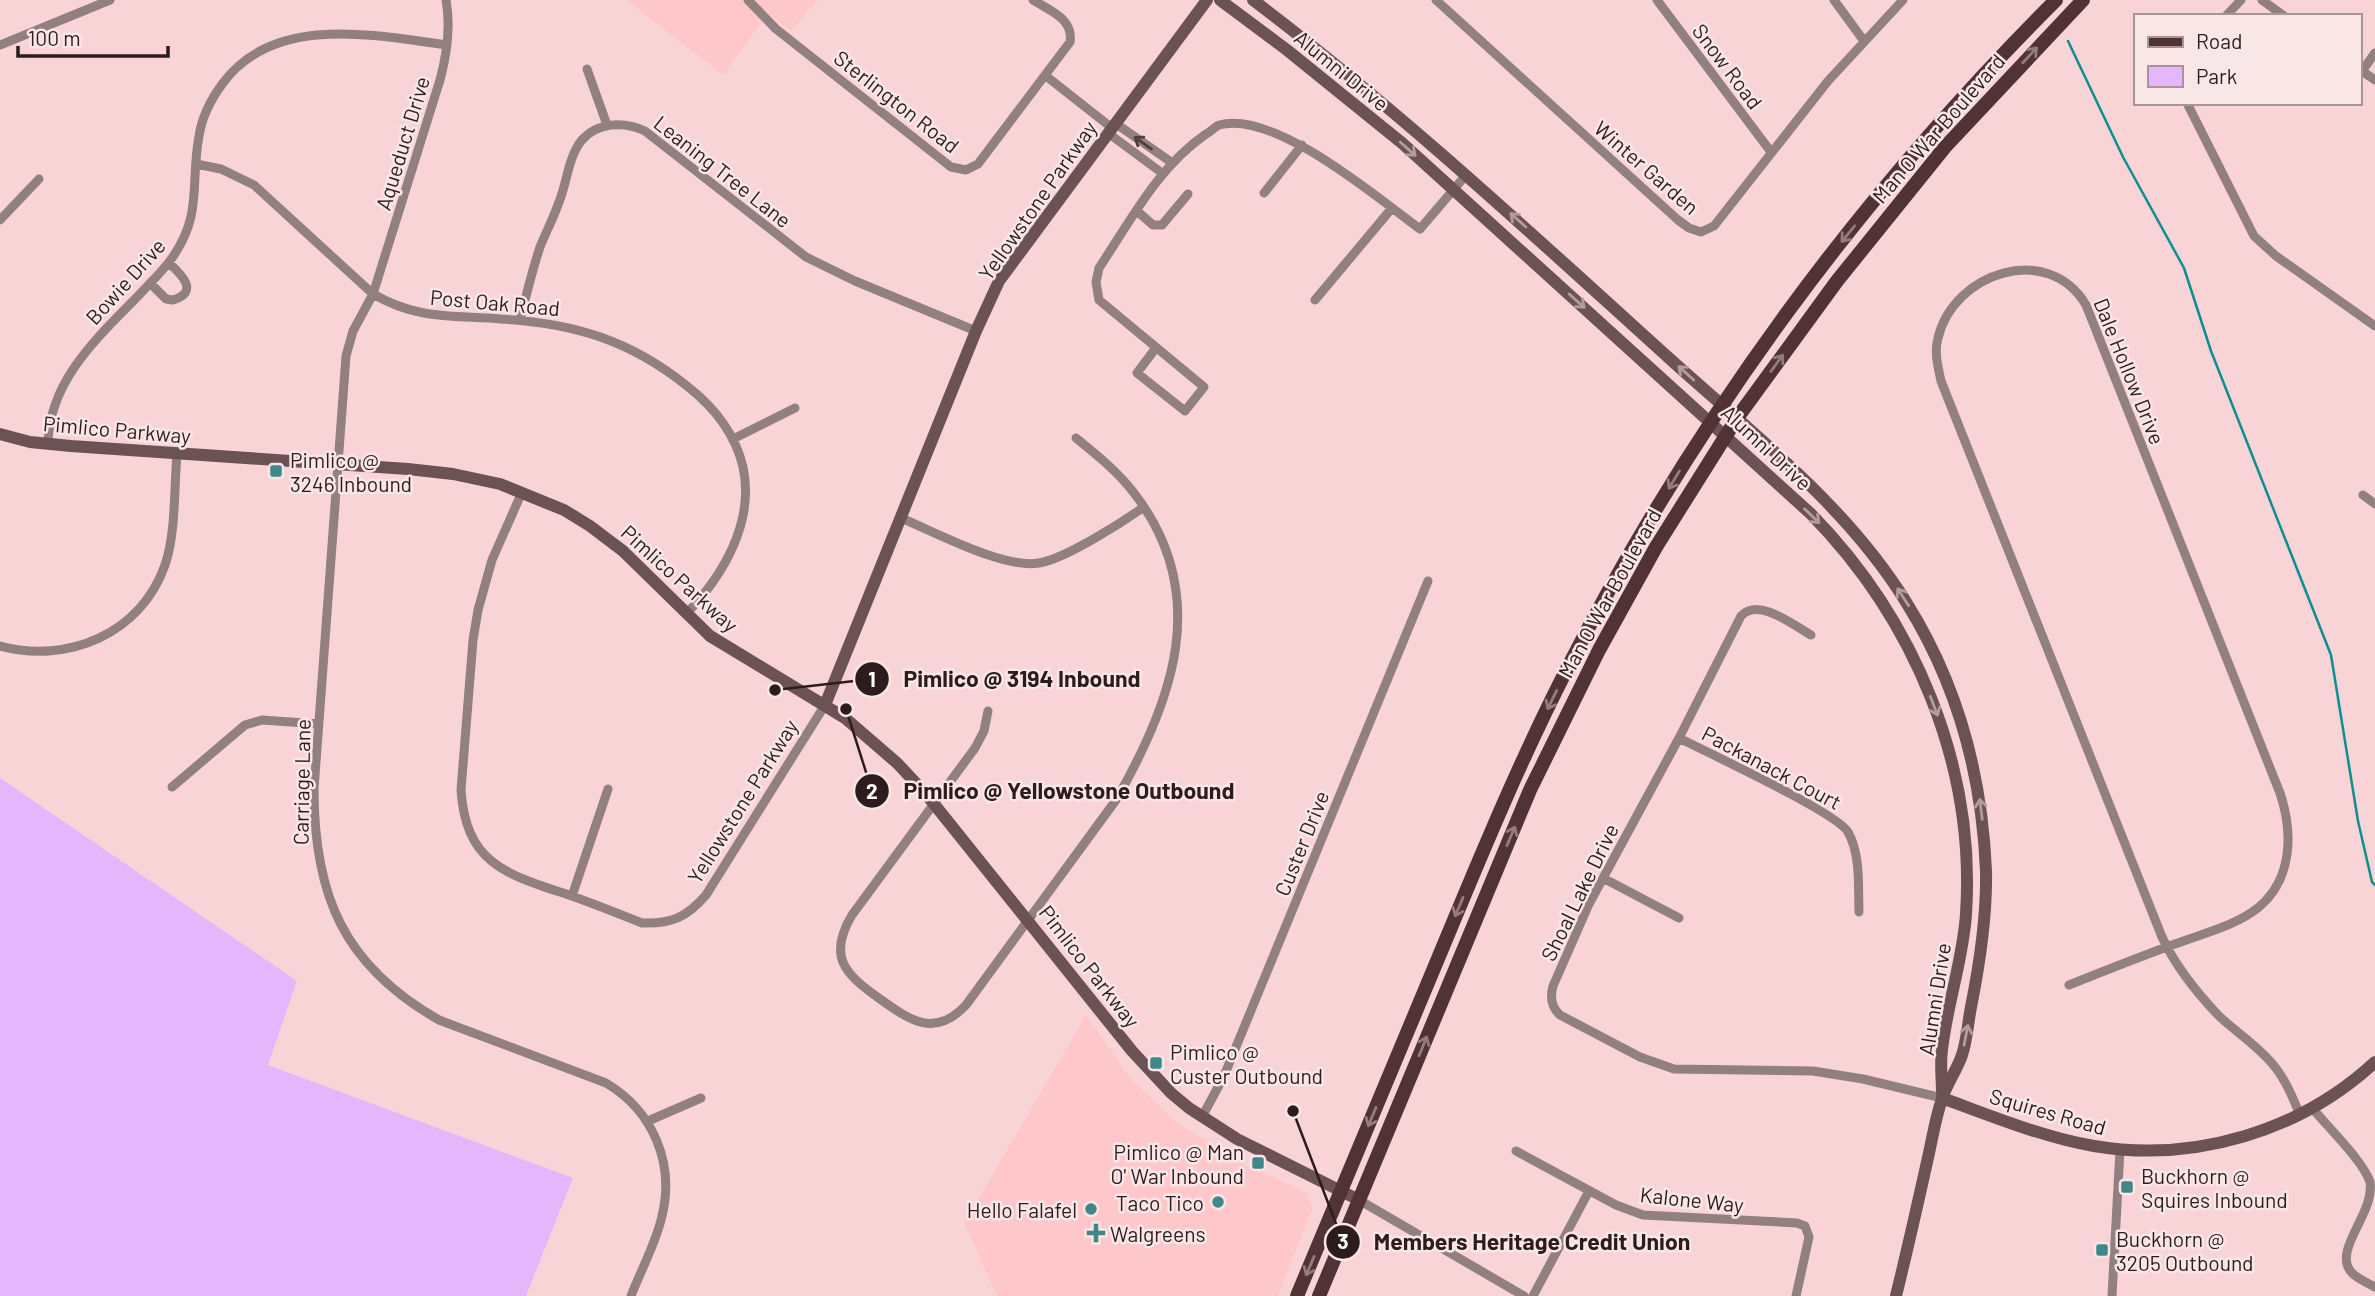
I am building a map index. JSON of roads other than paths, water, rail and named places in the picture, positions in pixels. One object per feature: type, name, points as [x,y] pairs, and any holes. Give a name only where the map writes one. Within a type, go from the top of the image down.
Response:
[{"type":"main road","name":"Man O War Boulevard","points":[[1297,1296],[1486,843],[1529,747],[1606,594],[1710,422],[1817,272],[1909,159],[2056,0]]},
{"type":"main road","name":"Man O War Boulevard","points":[[1319,1296],[1548,751],[1656,547],[1737,418],[1837,281],[1966,122],[2083,0]]},
{"type":"street","points":[[0,45],[110,0]]},
{"type":"street","name":"Aqueduct Drive","points":[[373,294],[440,80],[447,45],[446,0]]},
{"type":"street","name":"Sterlington Road","points":[[748,0],[776,29],[951,167],[959,170],[966,170],[978,164],[1046,76]]},
{"type":"street","points":[[1033,0],[1060,17],[1070,29],[1070,42],[1046,76],[1163,173]]},
{"type":"street","name":"Yellowstone Parkway","points":[[522,492],[492,560],[473,640],[461,790],[463,810],[472,840],[499,868],[526,881],[642,923],[673,920],[694,909],[706,895],[825,705],[976,331],[999,281],[1207,0]]},
{"type":"street","name":"Alumni Drive","points":[[1220,0],[1359,107],[1454,190],[1811,514],[1853,560],[1872,586],[1909,646],[1938,716],[1954,773],[1966,858],[1964,932],[1942,1051],[1942,1098]]},
{"type":"street","name":"Alumni Drive","points":[[1254,0],[1362,84],[1466,175],[1723,404],[1826,502],[1898,589],[1936,657],[1967,737],[1981,810],[1986,870],[1985,916],[1962,1054],[1942,1098],[1896,1296]]},
{"type":"street","name":"Winter Garden","points":[[1436,0],[1689,228],[1701,232],[1709,230],[1864,40],[1903,0]]},
{"type":"street","name":"Snow Road","points":[[1657,0],[1771,152]]},
{"type":"street","points":[[1834,0],[1864,40]]},
{"type":"street","points":[[2228,14],[2241,0]]},
{"type":"street","points":[[2262,0],[2281,14]]},
{"type":"street","name":"Bowie Drive","points":[[48,444],[54,411],[74,366],[96,338],[169,263],[182,244],[192,219],[198,137],[205,114],[215,94],[240,64],[257,52],[302,37],[341,34],[447,45]]},
{"type":"street","points":[[2375,53],[2361,70],[2375,80]]},
{"type":"street","points":[[520,320],[540,248],[559,203],[576,151],[588,135],[607,125],[587,69]]},
{"type":"street","points":[[2188,105],[2254,236],[2276,256],[2375,326]]},
{"type":"street","name":"Leaning Tree Lane","points":[[607,125],[630,125],[645,131],[790,246],[828,270],[976,331]]},
{"type":"street","points":[[1156,349],[1136,373],[1185,411],[1204,387],[1099,300],[1096,282],[1099,268],[1171,162],[1219,125],[1249,125],[1274,131],[1302,145],[1420,229],[1466,175]]},
{"type":"street","points":[[1111,128],[1171,162]]},
{"type":"street","points":[[1264,193],[1302,145]]},
{"type":"street","name":"Post Oak Road","points":[[196,164],[221,169],[254,184],[373,294],[390,304],[422,314],[520,320],[576,328],[614,341],[647,358],[698,394],[715,412],[733,439],[746,481],[742,518],[727,559],[716,579],[686,614]]},
{"type":"street","points":[[0,220],[39,180]]},
{"type":"street","points":[[1137,211],[1153,225],[1162,225],[1188,194]]},
{"type":"street","points":[[1315,300],[1392,208]]},
{"type":"street","points":[[150,283],[166,299],[173,300],[184,295],[187,291],[185,280],[169,263]]},
{"type":"street","name":"Dale Hollow Drive","points":[[2167,947],[2245,916],[2258,908],[2277,885],[2288,852],[2287,814],[2086,305],[2071,286],[2053,276],[2030,270],[2002,272],[1972,289],[1948,314],[1937,340],[1941,381],[2145,898],[2167,947],[2198,993],[2274,1065],[2286,1083],[2300,1115]]},
{"type":"street","name":"Carriage Lane","points":[[373,294],[353,331],[346,356],[314,814],[320,871],[328,898],[351,942],[371,967],[406,1000],[439,1020],[606,1083],[625,1097],[648,1121],[665,1164],[666,1198],[662,1220],[631,1296]]},
{"type":"street","points":[[733,439],[795,408]]},
{"type":"street","name":"Pimlico Parkway","points":[[0,434],[48,444],[453,474],[500,484],[564,510],[604,536],[719,642],[845,718],[897,763],[935,804],[1147,1070],[1171,1093],[1202,1117],[1264,1154],[1341,1190],[1524,1296]]},
{"type":"street","points":[[988,710],[984,731],[975,748],[844,929],[840,950],[846,971],[854,981],[904,1016],[928,1024],[939,1023],[957,1015],[966,1005],[1116,800],[1156,716],[1173,666],[1178,630],[1178,598],[1161,537],[1144,507],[1121,477],[1076,438]]},
{"type":"street","points":[[0,646],[28,651],[67,650],[106,636],[142,606],[159,578],[167,554],[177,454]]},
{"type":"street","points":[[2363,495],[2375,504]]},
{"type":"street","points":[[901,517],[1002,559],[1039,563],[1059,556],[1126,520],[1144,507]]},
{"type":"street","name":"Custer Drive","points":[[1202,1117],[1224,1076],[1428,580]]},
{"type":"street","name":"Shoal Lake Drive","points":[[1811,635],[1763,610],[1746,611],[1588,904],[1553,986],[1553,1007],[1560,1015],[1640,1057],[1674,1069],[1813,1071],[1863,1079],[1942,1098]]},
{"type":"street","points":[[173,787],[245,725],[262,720],[319,724]]},
{"type":"street","name":"Packanack Court","points":[[1679,738],[1823,812],[1845,828],[1853,845],[1859,912]]},
{"type":"street","points":[[572,896],[608,789]]},
{"type":"street","points":[[1603,878],[1679,918]]},
{"type":"street","points":[[2069,985],[2167,947]]},
{"type":"street","name":"Squires Road","points":[[1942,1098],[2059,1138],[2120,1150],[2195,1147],[2220,1143],[2262,1130],[2313,1109],[2342,1090],[2375,1062]]},
{"type":"street","points":[[648,1121],[701,1098]]},
{"type":"street","points":[[2313,1109],[2362,1167],[2369,1181],[2371,1200],[2348,1248],[2346,1261],[2352,1273],[2375,1287]]},
{"type":"street","points":[[2112,1296],[2120,1150]]},
{"type":"street","name":"Kalone Way","points":[[1516,1151],[1589,1191],[1643,1215],[1797,1223],[1805,1226],[1809,1237],[1796,1296]]},
{"type":"street","points":[[1533,1296],[1589,1191]]},
{"type":"waterway","points":[[2068,41],[2123,157],[2184,268],[2211,351],[2331,655],[2358,821],[2372,882],[2375,885]]},
{"type":"place","name":"Pimlico @ 3246 Inbound","points":[[276,471]]},
{"type":"place","name":"Pimlico @ 3194 Inbound","points":[[775,690]]},
{"type":"place","name":"Pimlico @ Yellowstone Outbound","points":[[846,709]]},
{"type":"place","name":"Pimlico @ Custer Outbound","points":[[1156,1063]]},
{"type":"place","name":"Members Heritage Credit Union","points":[[1293,1111]]},
{"type":"place","name":"Pimlico @ Man O' War Inbound","points":[[1258,1163]]},
{"type":"place","name":"Buckhorn @ Squires Inbound","points":[[2127,1187]]},
{"type":"place","name":"Taco Tico","points":[[1218,1202]]},
{"type":"place","name":"Hello Falafel","points":[[1091,1209]]},
{"type":"place","name":"Walgreens","points":[[1096,1233]]},
{"type":"place","name":"Buckhorn @ 3205 Outbound","points":[[2102,1250]]}]
